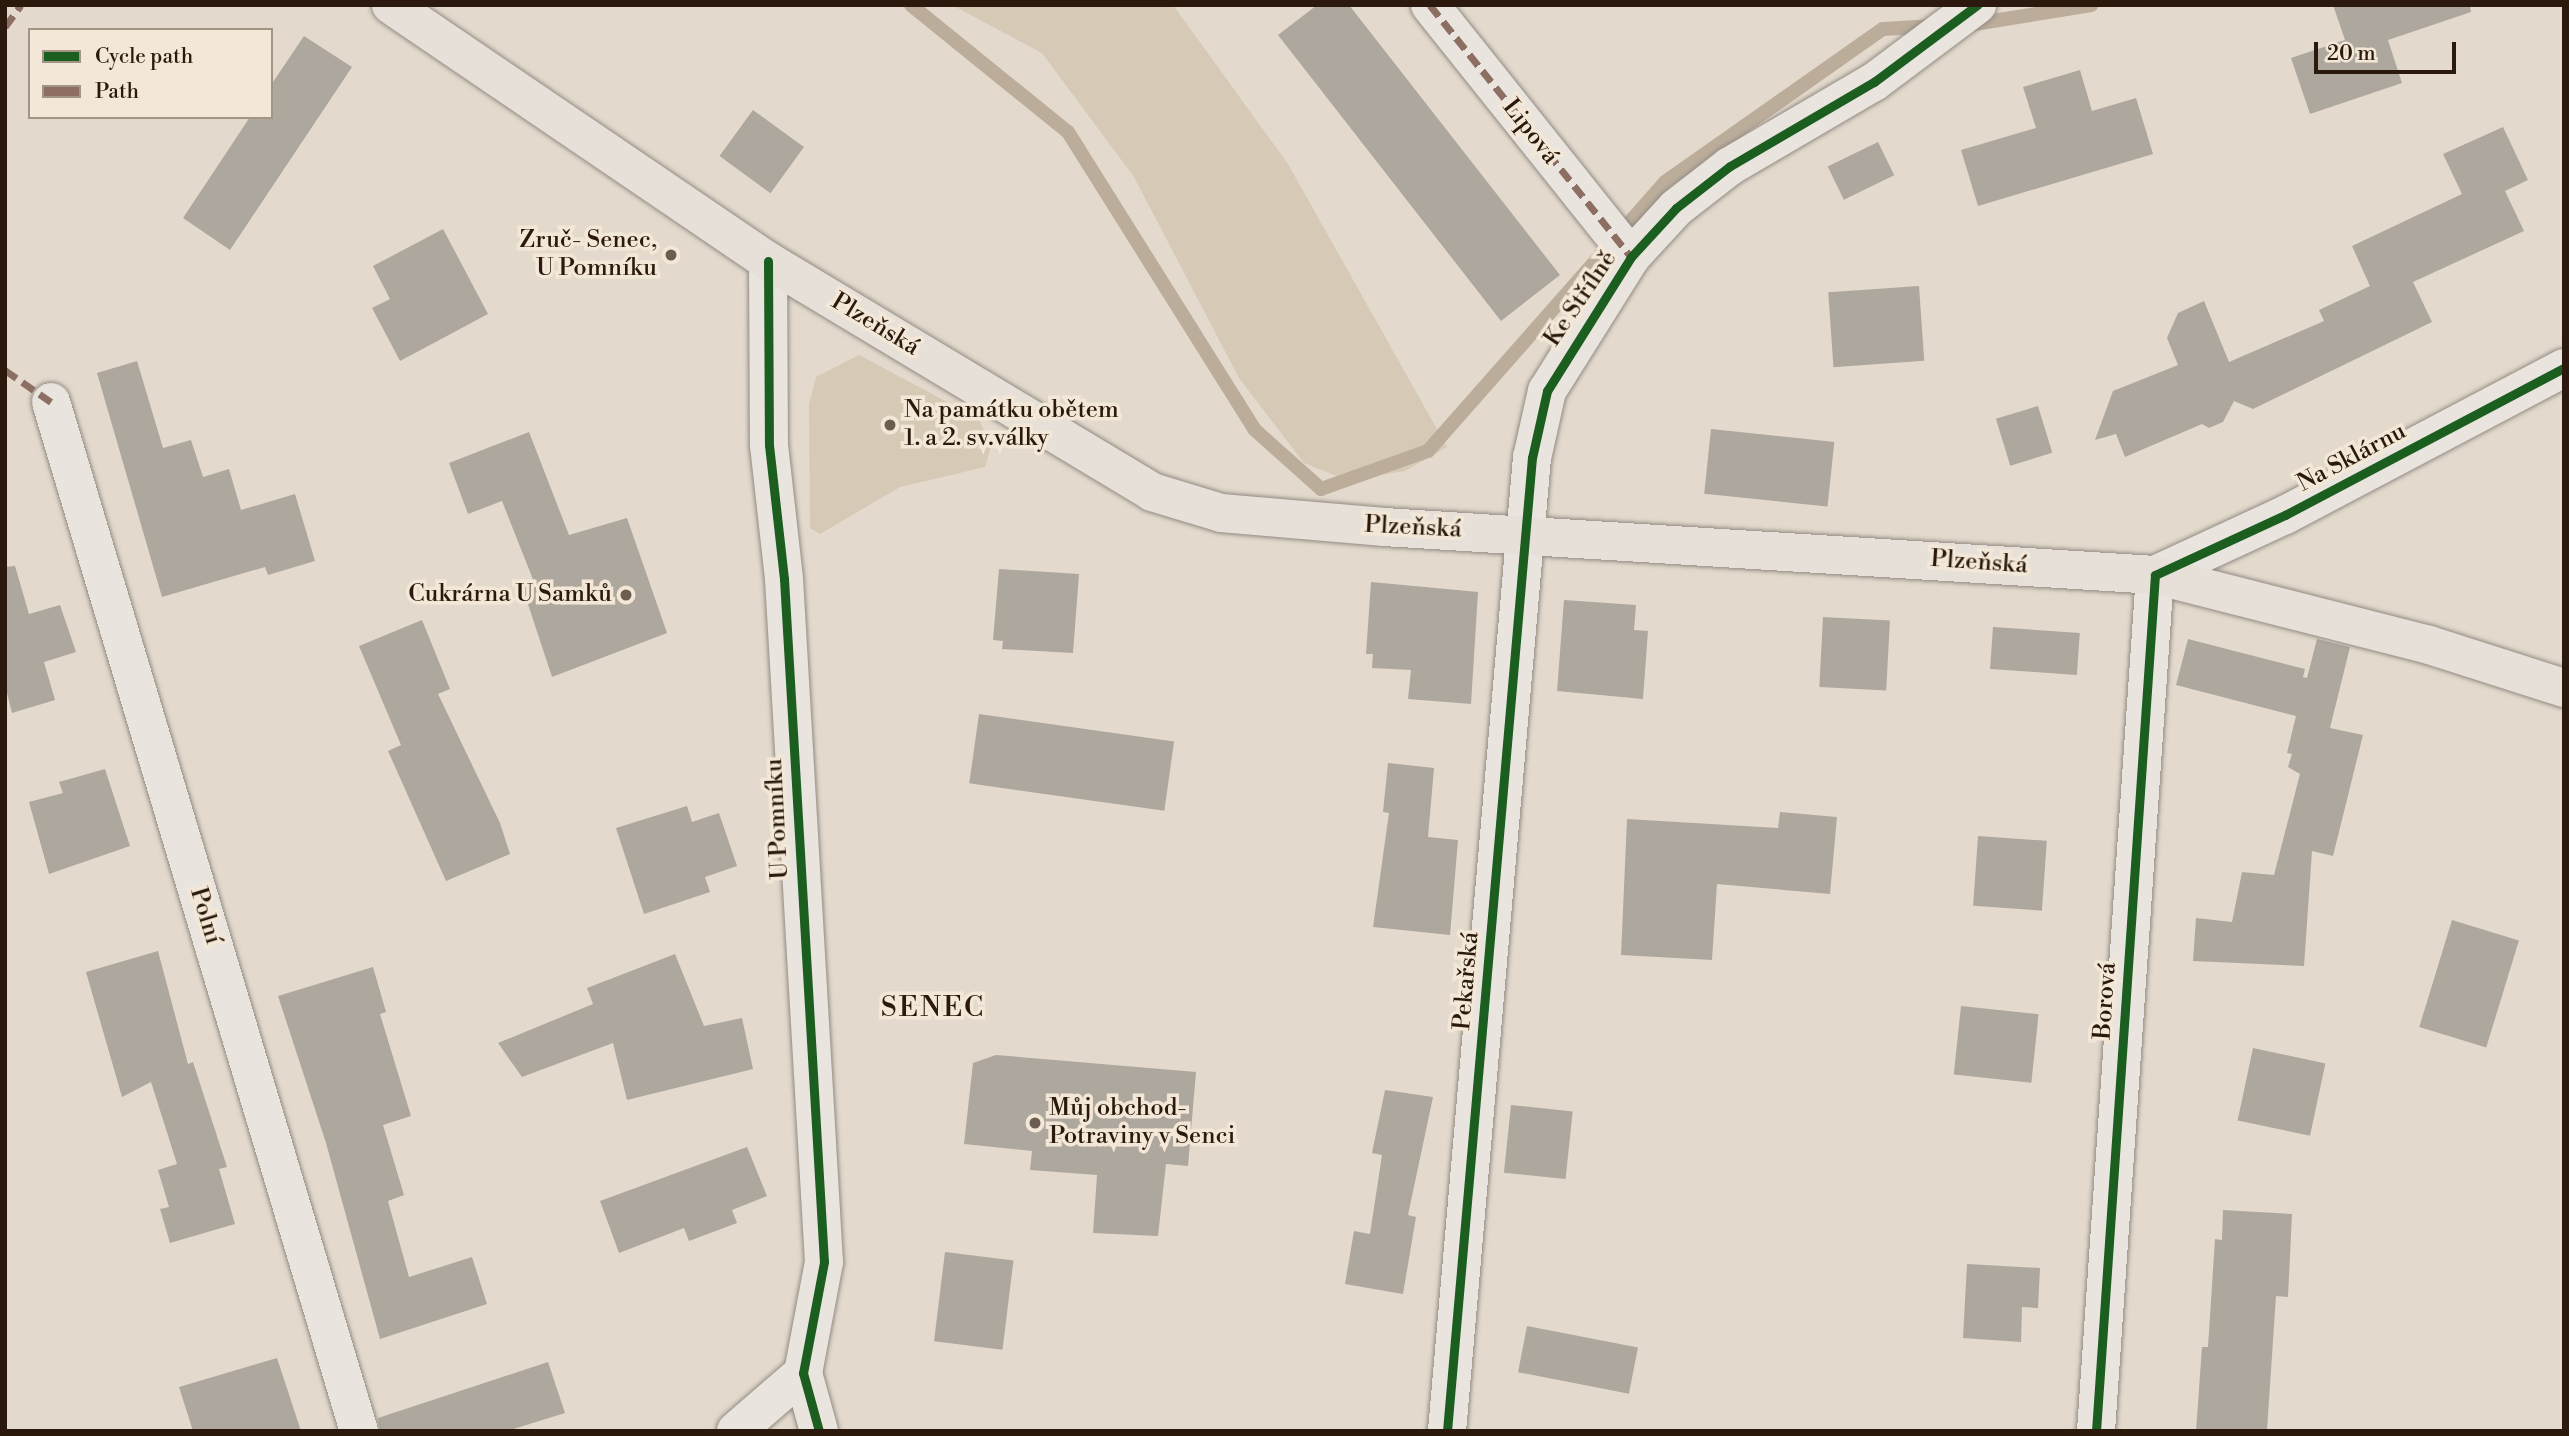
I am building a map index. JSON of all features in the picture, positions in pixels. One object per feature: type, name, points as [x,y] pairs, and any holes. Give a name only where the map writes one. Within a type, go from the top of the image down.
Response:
[{"type":"main road","name":"Plzeňská","points":[[391,5],[768,261],[1152,492],[1221,513],[2155,575],[2429,645],[2564,688]]},
{"type":"street","name":"Lipová","points":[[1430,5],[1632,257]]},
{"type":"street","name":"Ke Střílně","points":[[1525,534],[1532,458],[1547,391],[1632,257],[1676,208],[1712,179],[1874,82],[1977,5]]},
{"type":"street","name":"U Pomníku","points":[[768,261],[769,445],[784,579],[824,1262],[803,1373]]},
{"type":"street","name":"Na Sklárnu","points":[[2155,575],[2285,516],[2564,368]]},
{"type":"street","name":"Polní","points":[[51,402],[359,1431]]},
{"type":"street","name":"Pekařská","points":[[1447,1431],[1525,534]]},
{"type":"street","name":"Borová","points":[[2096,1431],[2155,575]]},
{"type":"street","points":[[736,1431],[803,1373],[819,1431]]},
{"type":"shaded area","points":[[952,5],[1173,5],[1288,164],[1447,447],[1405,471],[1346,480],[1304,463],[1239,378],[1134,177],[1042,53]]},
{"type":"shaded area","points":[[859,355],[979,419],[991,447],[985,467],[900,487],[820,534],[810,528],[809,404],[816,377]]},
{"type":"building","points":[[1317,5],[1349,5],[1560,275],[1501,321],[1278,35]]},
{"type":"building","points":[[2333,5],[2470,5],[2471,12],[2388,40],[2402,83],[2310,114],[2291,58],[2345,40]]},
{"type":"building","points":[[304,36],[352,67],[230,250],[183,218],[249,119],[273,119],[273,82]]},
{"type":"building","points":[[2080,70],[2092,111],[2136,98],[2153,154],[1978,206],[1961,150],[2036,128],[2023,87]]},
{"type":"building","points":[[753,110],[804,147],[770,193],[719,156]]},
{"type":"building","points":[[2503,127],[2528,180],[2505,191],[2524,231],[2413,282],[2432,322],[2253,409],[2234,401],[2223,422],[2209,428],[2202,424],[2125,457],[2116,434],[2095,440],[2113,391],[2178,365],[2167,338],[2178,313],[2204,301],[2229,362],[2324,321],[2319,310],[2370,286],[2352,246],[2462,194],[2443,154]]},
{"type":"building","points":[[1878,142],[1894,175],[1844,200],[1828,167]]},
{"type":"building","points":[[443,229],[488,314],[400,361],[372,308],[390,299],[373,266]]},
{"type":"building","points":[[1919,286],[1924,361],[1833,367],[1828,292]]},
{"type":"building","points":[[137,361],[163,448],[191,440],[203,477],[229,469],[241,510],[295,494],[315,561],[268,575],[265,567],[162,597],[97,373]]},
{"type":"building","points":[[2038,406],[2052,453],[2010,466],[1996,419]]},
{"type":"building","points":[[1711,429],[1834,442],[1828,507],[1704,494]]},
{"type":"building","points":[[529,432],[569,535],[627,518],[667,633],[552,677],[522,586],[534,582],[502,501],[468,514],[449,463]]},
{"type":"building","points":[[15,566],[29,614],[60,605],[76,652],[44,662],[55,700],[12,713],[5,685],[5,567]]},
{"type":"building","points":[[999,569],[1079,574],[1073,653],[1002,649],[1003,641],[993,640]]},
{"type":"building","points":[[1371,582],[1478,592],[1471,704],[1408,699],[1411,670],[1372,668],[1373,654],[1366,654]]},
{"type":"building","points":[[1564,600],[1636,605],[1634,630],[1648,631],[1643,699],[1557,691]]},
{"type":"building","points":[[1823,617],[1890,621],[1886,690],[1819,687]]},
{"type":"building","points":[[422,620],[450,689],[438,694],[500,823],[510,854],[446,881],[388,751],[401,745],[359,646]]},
{"type":"building","points":[[1993,627],[2080,633],[2077,675],[1990,669]]},
{"type":"building","points":[[2188,639],[2305,669],[2303,677],[2307,678],[2317,639],[2350,647],[2330,728],[2363,735],[2333,856],[2312,851],[2304,966],[2193,961],[2196,918],[2232,922],[2242,872],[2274,875],[2300,774],[2288,767],[2292,754],[2287,753],[2296,716],[2176,685]]},
{"type":"building","points":[[979,714],[1174,741],[1164,811],[969,783]]},
{"type":"building","points":[[1388,763],[1434,768],[1428,837],[1458,840],[1450,935],[1373,927],[1389,813],[1383,812]]},
{"type":"building","points":[[105,769],[130,846],[49,874],[29,802],[63,793],[59,782]]},
{"type":"building","points":[[687,806],[692,822],[719,813],[737,866],[705,877],[710,892],[644,914],[616,828]]},
{"type":"building","points":[[1780,812],[1837,817],[1830,894],[1717,884],[1712,960],[1621,955],[1627,819],[1778,828]]},
{"type":"building","points":[[1978,836],[2047,841],[2042,911],[1973,906]]},
{"type":"building","points":[[2452,920],[2519,940],[2486,1048],[2419,1027]]},
{"type":"building","points":[[158,951],[188,1064],[193,1062],[227,1167],[219,1169],[235,1224],[170,1243],[160,1209],[169,1207],[158,1170],[177,1164],[151,1082],[122,1097],[86,972]]},
{"type":"building","points":[[675,954],[704,1026],[742,1018],[753,1069],[627,1100],[613,1043],[522,1077],[498,1043],[593,1004],[587,988]]},
{"type":"building","points":[[373,967],[386,1012],[380,1014],[411,1116],[383,1125],[404,1195],[388,1201],[409,1277],[472,1257],[487,1304],[380,1339],[326,1143],[278,996]]},
{"type":"building","points":[[1961,1006],[2039,1014],[2031,1083],[1954,1075]]},
{"type":"building","points":[[2253,1048],[2325,1063],[2310,1136],[2238,1120]]},
{"type":"building","points":[[996,1055],[1196,1072],[1188,1166],[1166,1164],[1158,1236],[1093,1233],[1097,1175],[1030,1170],[1032,1151],[964,1144],[973,1063]]},
{"type":"building","points":[[1385,1090],[1433,1097],[1408,1215],[1416,1217],[1403,1294],[1345,1284],[1354,1231],[1370,1234],[1382,1155],[1372,1153]]},
{"type":"building","points":[[1511,1105],[1573,1111],[1566,1179],[1504,1173]]},
{"type":"building","points":[[747,1147],[767,1196],[732,1210],[737,1223],[689,1241],[684,1228],[619,1253],[600,1201]]},
{"type":"building","points":[[2223,1210],[2292,1214],[2288,1297],[2276,1296],[2267,1430],[2196,1431],[2202,1347],[2208,1347],[2215,1239],[2222,1240]]},
{"type":"building","points":[[945,1252],[1013,1260],[1003,1350],[934,1341]]},
{"type":"building","points":[[1967,1264],[2040,1268],[2038,1308],[2022,1307],[2021,1342],[1963,1338]]},
{"type":"building","points":[[1527,1326],[1638,1348],[1629,1394],[1518,1372]]},
{"type":"building","points":[[277,1358],[301,1431],[193,1431],[179,1387]]},
{"type":"building","points":[[548,1362],[565,1413],[507,1431],[380,1431],[378,1418]]},
{"type":"waterway","points":[[911,5],[1068,132],[1254,429],[1321,489],[1428,451],[1665,182],[1883,29],[1934,26]]},
{"type":"waterway","points":[[1968,25],[2091,5]]},
{"type":"marked path","points":[[5,27],[21,5]]},
{"type":"marked path","points":[[1430,5],[1631,257]]},
{"type":"marked path","points":[[5,370],[51,402]]},
{"type":"cycle path","points":[[1447,1431],[1532,458],[1547,391],[1631,257],[1676,208],[1730,166],[1874,82],[1977,5]]},
{"type":"cycle path","points":[[768,261],[769,445],[784,579],[824,1262],[803,1373],[819,1431]]},
{"type":"cycle path","points":[[2096,1431],[2155,575],[2285,515],[2564,368]]},
{"type":"place","name":"Zruč- Senec, U Pomníku","points":[[671,255]]},
{"type":"place","name":"Na památku obětem 1. a 2. sv.války","points":[[890,425]]},
{"type":"place","name":"Cukrárna U Samků","points":[[626,595]]},
{"type":"place","name":"Můj obchod- Potraviny v Senci","points":[[1035,1123]]},
{"type":"district","name":"SENEC","points":[[933,1008]]}]
